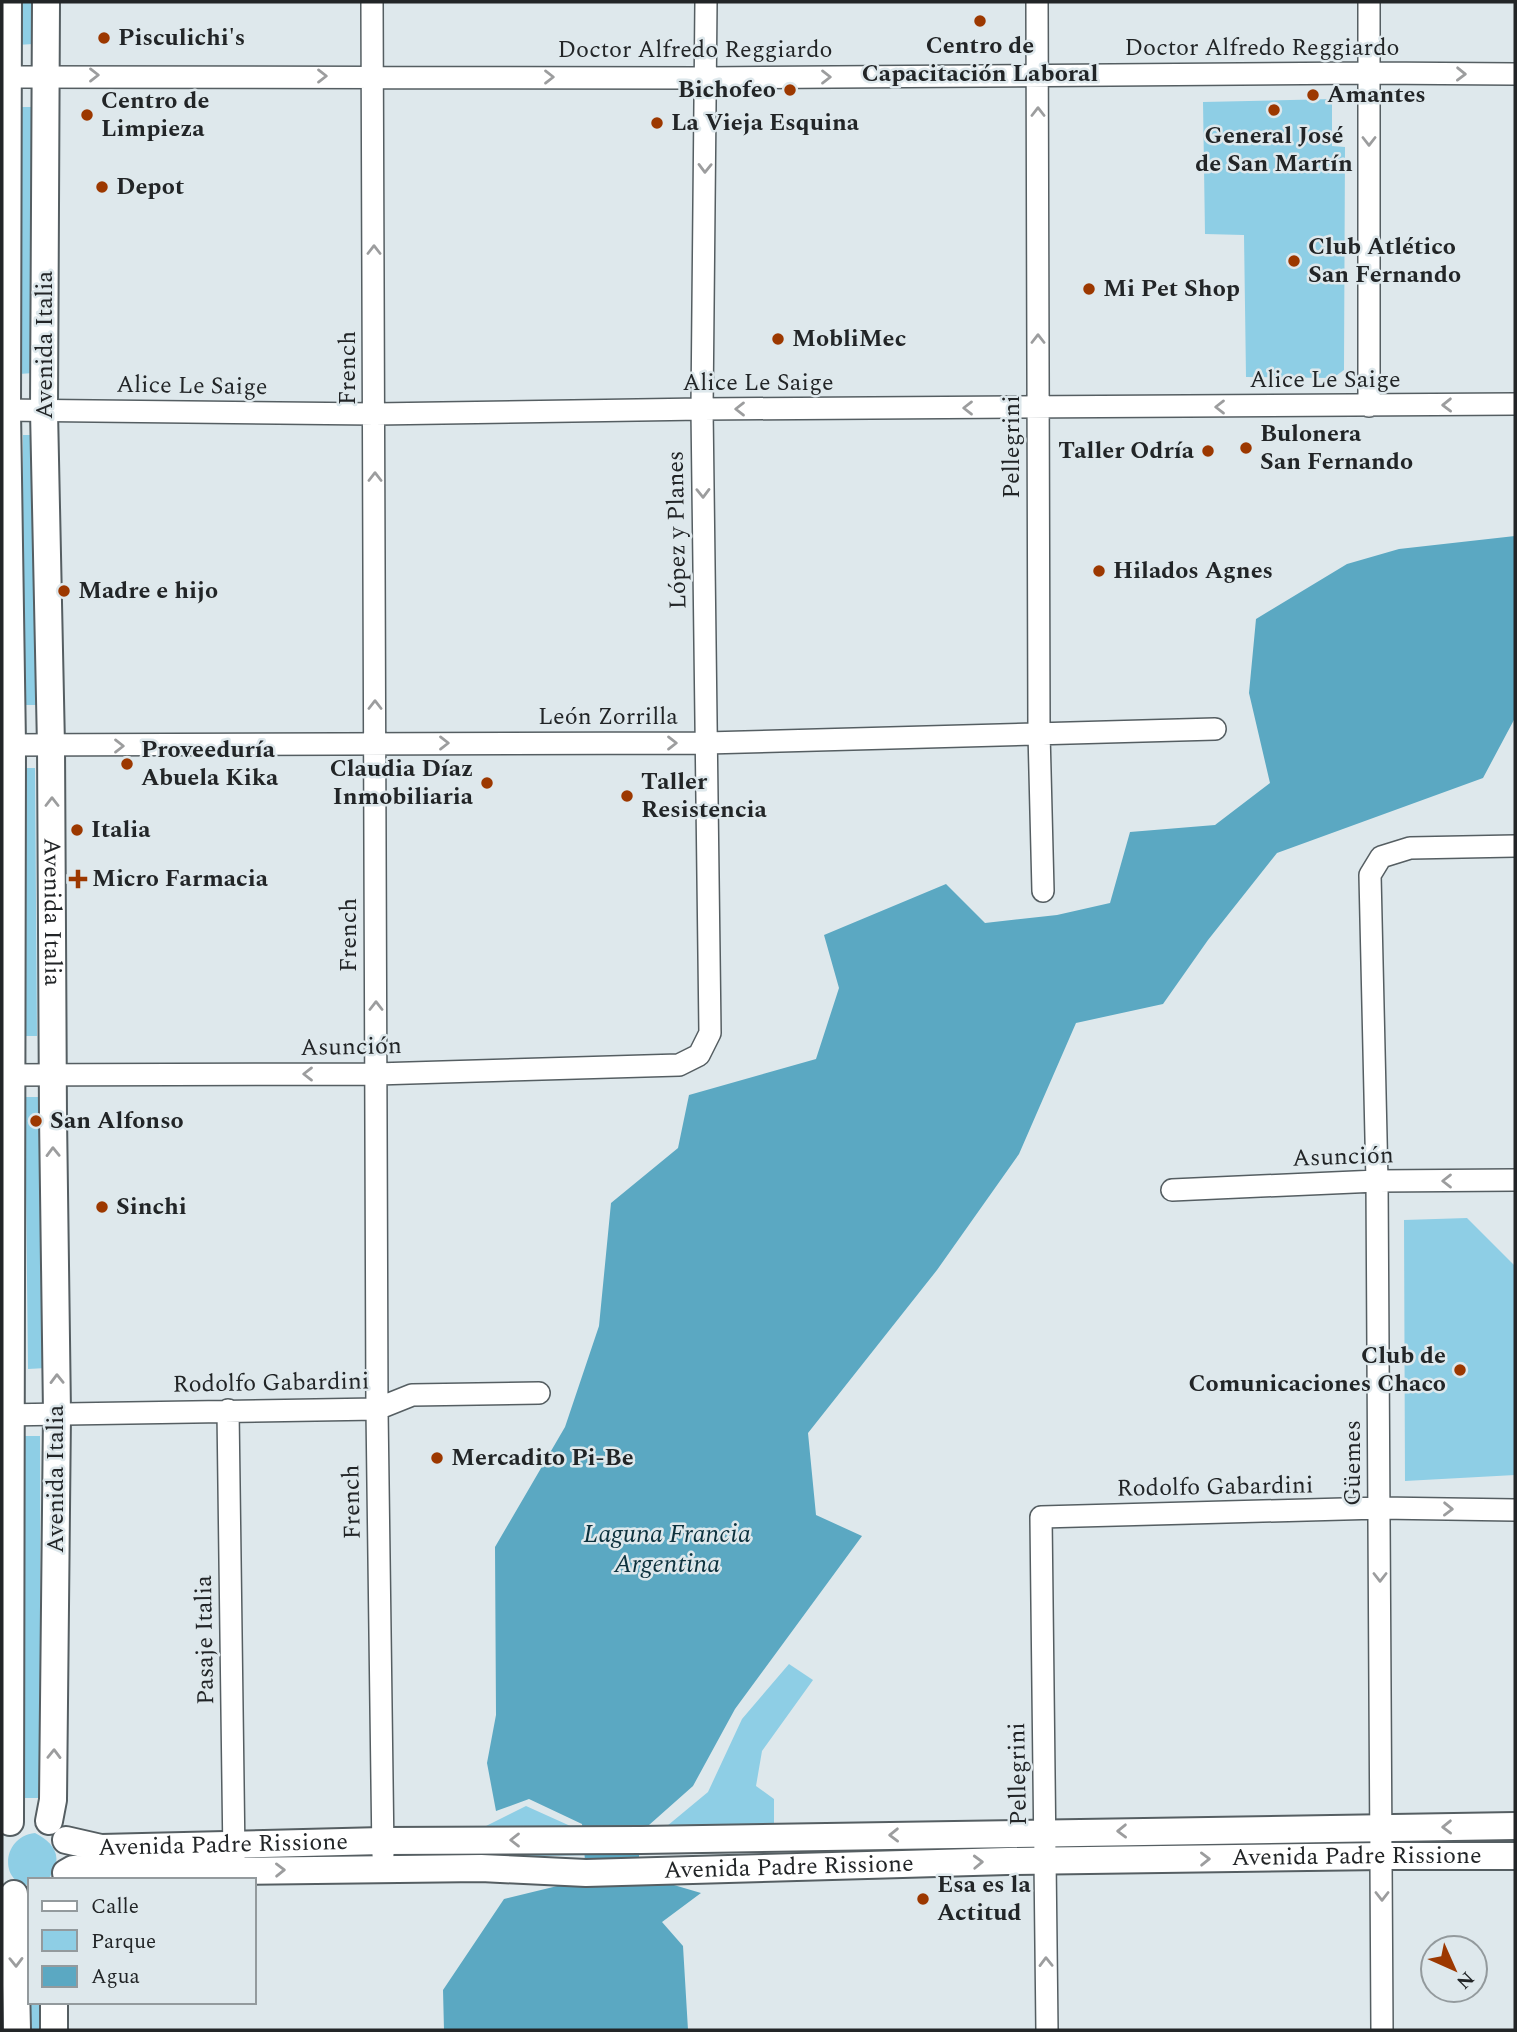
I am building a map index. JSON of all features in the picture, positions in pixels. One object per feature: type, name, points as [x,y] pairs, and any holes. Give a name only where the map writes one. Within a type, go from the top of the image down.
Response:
[{"type":"main road","name":"Avenida Italia","points":[[6,1826],[7,745],[4,410],[5,77],[8,2]]},
{"type":"main road","name":"Avenida Italia","points":[[46,2],[48,75],[44,411],[51,746],[54,1075],[52,1116],[57,1413],[53,1800],[57,1831],[69,1859],[64,1876]]},
{"type":"main road","name":"Avenida Padre Rissione","points":[[6,1826],[29,1817],[101,1849],[383,1868],[481,1868],[586,1873],[1044,1862],[1515,1856]]},
{"type":"main road","name":"Avenida Padre Rissione","points":[[64,1876],[73,1869],[234,1858],[382,1841],[641,1840],[1515,1826]]},
{"type":"main road","points":[[15,1892],[17,2030]]},
{"type":"main road","points":[[54,2004],[54,2030]]},
{"type":"street","name":"French","points":[[372,2],[377,1409],[383,1868]]},
{"type":"street","name":"López y Planes","points":[[699,1055],[710,1034],[702,409],[706,2]]},
{"type":"street","name":"Pellegrini","points":[[1037,2],[1039,732],[1043,891]]},
{"type":"street","points":[[1369,2],[1369,406]]},
{"type":"street","name":"Doctor Alfredo Reggiardo","points":[[5,77],[707,78],[1369,73],[1515,75]]},
{"type":"street","name":"Alice Le Saige","points":[[4,410],[375,414],[702,409],[1515,404]]},
{"type":"street","name":"León Zorrilla","points":[[7,745],[706,743],[1214,729]]},
{"type":"street","name":"Güemes","points":[[1382,2030],[1377,1181],[1370,876],[1381,857],[1410,848],[1515,846]]},
{"type":"street","name":"Asunción","points":[[6,1075],[376,1074],[679,1065],[699,1055]]},
{"type":"street","name":"Asunción","points":[[1172,1189],[1377,1181],[1515,1180]]},
{"type":"street","name":"Rodolfo Gabardini","points":[[6,1415],[377,1409],[412,1395],[538,1393]]},
{"type":"street","name":"Pasaje Italia","points":[[228,1410],[234,1858]]},
{"type":"street","name":"Rodolfo Gabardini","points":[[1041,1517],[1380,1508],[1515,1510]]},
{"type":"street","name":"Pellegrini","points":[[1041,1517],[1047,2030]]},
{"type":"green space","points":[[17,2],[33,2],[33,44],[17,45]]},
{"type":"green space","name":"Club Atlético San Fernando","points":[[1332,99],[1332,146],[1345,147],[1344,370],[1333,378],[1246,377],[1244,235],[1205,234],[1203,102]]},
{"type":"green space","points":[[17,107],[33,107],[34,373],[19,374]]},
{"type":"green space","points":[[23,435],[38,435],[39,705],[22,705]]},
{"type":"green space","points":[[20,768],[35,768],[37,1036],[22,1036]]},
{"type":"green space","points":[[25,1097],[42,1097],[46,1368],[28,1369]]},
{"type":"green space","name":"Club de Comunicaciones Chaco","points":[[1467,1218],[1515,1266],[1515,1475],[1405,1481],[1404,1220]]},
{"type":"green space","points":[[22,1436],[40,1436],[41,1798],[23,1798]]},
{"type":"green space","points":[[789,1664],[813,1680],[762,1751],[756,1786],[774,1799],[774,1825],[667,1826],[708,1792],[742,1719]]},
{"type":"green space","points":[[526,1806],[577,1829],[482,1828]]},
{"type":"green space","points":[[35,1833],[45,1839],[53,1847],[56,1857],[56,1863],[48,1878],[28,1878],[28,1885],[20,1883],[13,1877],[8,1860],[15,1843],[24,1836]]},
{"type":"green space","points":[[1515,1833],[1515,1848],[1408,1849],[1408,1834]]},
{"type":"green space","points":[[1005,1843],[1004,1848],[412,1858],[412,1853]]},
{"type":"green space","points":[[22,1913],[28,1913],[28,2004],[41,2004],[41,2030],[25,2030]]},
{"type":"water","name":"Laguna Francia Argentina","points":[[1515,536],[1515,718],[1483,778],[1277,853],[1208,940],[1163,1004],[1076,1023],[1019,1154],[937,1270],[808,1433],[816,1515],[862,1536],[735,1709],[693,1786],[640,1833],[638,1880],[667,1883],[701,1893],[662,1922],[683,1946],[688,2030],[444,2030],[443,1990],[504,1899],[582,1880],[586,1873],[582,1824],[529,1799],[496,1811],[487,1763],[496,1715],[495,1547],[565,1427],[599,1326],[611,1203],[678,1148],[689,1095],[816,1059],[839,988],[824,935],[946,884],[985,923],[1057,915],[1110,903],[1130,832],[1215,825],[1270,783],[1249,693],[1256,619],[1347,564],[1399,549]]},
{"type":"place","name":"Centro de Capacitación Laboral","points":[[980,21]]},
{"type":"place","name":"Pisculichi's","points":[[104,38]]},
{"type":"place","name":"Bichofeo","points":[[790,90]]},
{"type":"place","name":"Amantes","points":[[1313,95]]},
{"type":"place","name":"General José de San Martín","points":[[1274,110]]},
{"type":"place","name":"Centro de Limpieza","points":[[87,115]]},
{"type":"place","name":"La Vieja Esquina","points":[[657,123]]},
{"type":"place","name":"Depot","points":[[102,187]]},
{"type":"place","name":"Club Atlético San Fernando","points":[[1294,261]]},
{"type":"place","name":"Mi Pet Shop","points":[[1089,289]]},
{"type":"place","name":"MobliMec","points":[[778,339]]},
{"type":"place","name":"Bulonera San Fernando","points":[[1246,448]]},
{"type":"place","name":"Taller Odría","points":[[1208,451]]},
{"type":"place","name":"Hilados Agnes","points":[[1099,571]]},
{"type":"place","name":"Madre e hijo","points":[[64,591]]},
{"type":"place","name":"Proveeduría Abuela Kika","points":[[127,764]]},
{"type":"place","name":"Claudia Díaz Inmobiliaria","points":[[487,783]]},
{"type":"place","name":"Taller Resistencia","points":[[627,796]]},
{"type":"place","name":"Italia","points":[[77,830]]},
{"type":"place","name":"Micro Farmacia","points":[[78,879]]},
{"type":"place","name":"San Alfonso","points":[[36,1121]]},
{"type":"place","name":"Sinchi","points":[[102,1207]]},
{"type":"place","name":"Club de Comunicaciones Chaco","points":[[1460,1370]]},
{"type":"place","name":"Mercadito Pi-Be","points":[[437,1458]]},
{"type":"place","name":"Esa es la Actitud","points":[[923,1899]]}]
